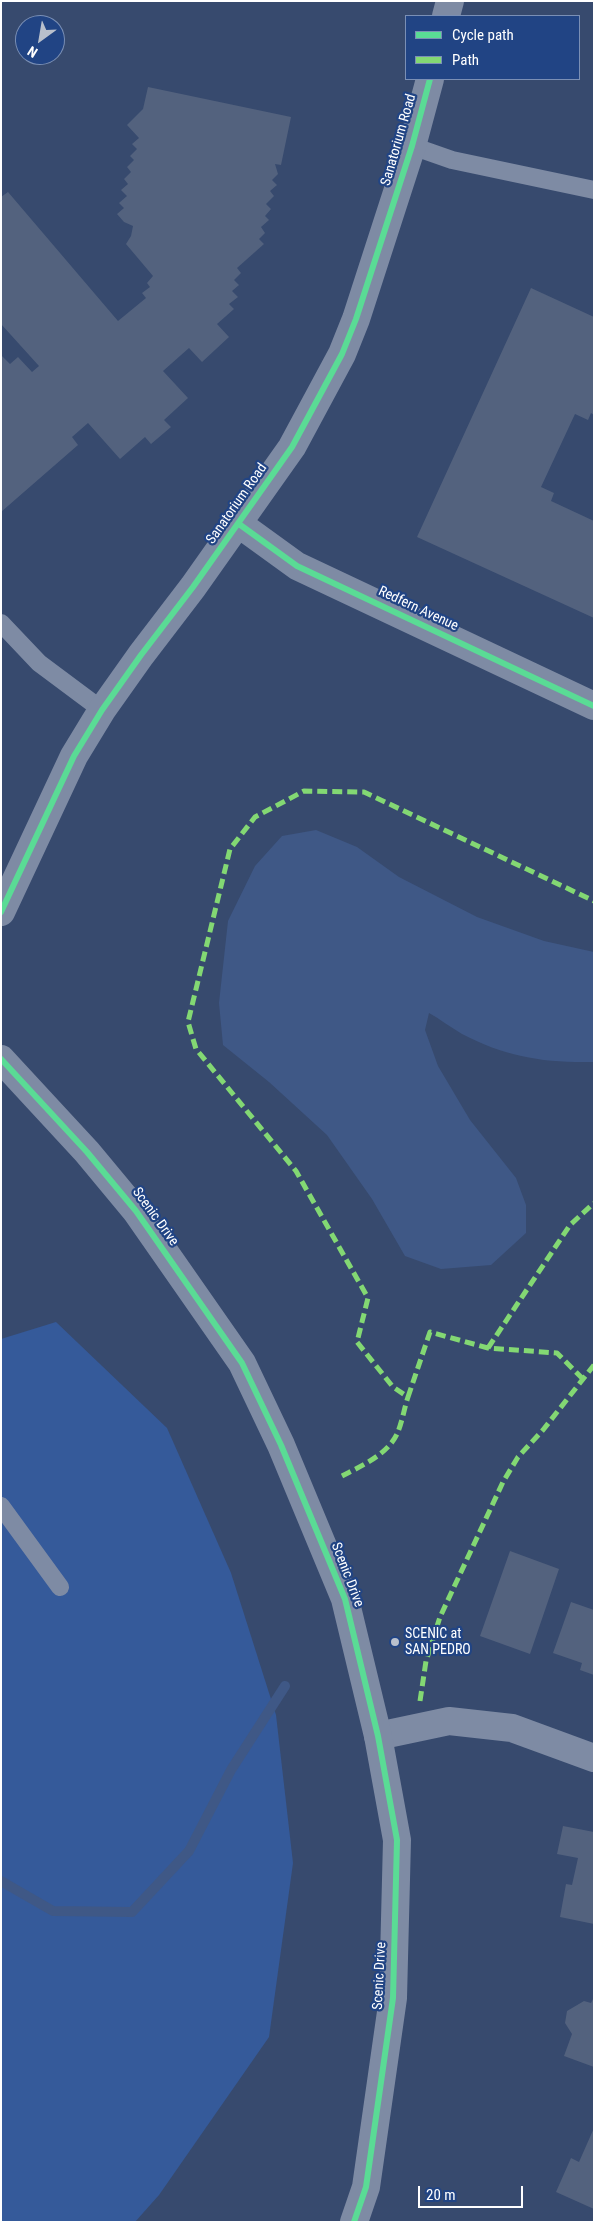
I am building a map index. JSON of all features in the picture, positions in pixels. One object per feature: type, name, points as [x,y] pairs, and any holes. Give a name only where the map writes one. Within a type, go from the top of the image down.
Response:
[{"type":"street","points":[[446,15],[450,1]]},
{"type":"street","name":"Sanatorium Road","points":[[1,912],[74,756],[102,710],[239,524],[292,447],[342,354],[356,319],[412,146],[430,80]]},
{"type":"street","name":"Redfern Avenue","points":[[239,524],[297,566],[594,706]]},
{"type":"street","name":"Scenic Drive","points":[[1,1059],[87,1152],[136,1211],[242,1363],[280,1445],[345,1599],[378,1736],[397,1840],[393,1998],[366,2187],[354,2222]]},
{"type":"street","points":[[378,1736],[449,1721],[512,1728],[594,1758]]},
{"type":"lane","points":[[412,146],[452,160],[594,190]]},
{"type":"lane","points":[[1,622],[39,664],[102,710]]},
{"type":"lane","points":[[1,1506],[60,1587]]},
{"type":"shaded area","points":[[316,830],[357,847],[399,877],[477,917],[544,941],[594,952],[594,1062],[542,1060],[510,1053],[478,1042],[429,1013],[425,1030],[438,1066],[470,1120],[516,1178],[526,1205],[526,1233],[491,1265],[441,1269],[405,1256],[372,1199],[327,1135],[269,1082],[223,1045],[219,1003],[228,921],[255,866],[282,836]]},
{"type":"shaded area","points":[[56,1322],[167,1428],[231,1573],[276,1715],[293,1863],[269,2037],[159,2195],[135,2222],[1,2222],[1,1339]]},
{"type":"building","points":[[148,87],[291,117],[281,165],[275,164],[278,174],[272,180],[277,185],[270,191],[274,196],[266,204],[271,209],[265,216],[269,220],[261,227],[265,233],[259,239],[264,244],[237,268],[241,273],[234,280],[239,285],[232,291],[238,297],[229,304],[234,309],[217,324],[229,337],[202,362],[189,348],[163,371],[188,398],[164,420],[171,427],[151,444],[145,437],[120,459],[88,423],[72,437],[78,445],[1,512],[1,355],[10,364],[18,357],[32,372],[39,366],[1,324],[1,197],[8,192],[118,321],[146,298],[142,293],[150,287],[147,283],[153,276],[126,244],[131,236],[133,226],[124,222],[117,214],[124,208],[119,203],[127,196],[121,190],[128,184],[124,179],[131,172],[127,167],[134,160],[130,156],[137,149],[132,144],[139,138],[127,125],[143,109]]},
{"type":"building","points":[[531,288],[594,317],[594,415],[591,413],[588,420],[575,414],[541,487],[554,493],[551,501],[594,521],[594,618],[417,537]]},
{"type":"building","points":[[510,1551],[559,1569],[530,1654],[480,1636]]},
{"type":"building","points":[[571,1602],[594,1610],[594,1675],[580,1670],[582,1663],[553,1653]]},
{"type":"building","points":[[563,1826],[594,1832],[594,1924],[560,1917],[566,1884],[572,1885],[578,1858],[557,1854]]},
{"type":"building","points":[[594,1997],[594,2067],[564,2056],[572,2034],[565,2023],[567,2011],[584,2001],[591,2003]]},
{"type":"building","points":[[594,2128],[594,2209],[556,2192],[571,2158],[579,2162]]},
{"type":"waterway","points":[[1,1881],[53,1911],[132,1912],[189,1851],[231,1770],[285,1686]]},
{"type":"marked path","points":[[583,1379],[557,1353],[488,1348],[430,1332],[408,1397],[393,1387],[357,1342],[368,1298],[296,1171],[196,1049],[188,1022],[230,849],[255,817],[304,791],[364,792],[594,901]]},
{"type":"marked path","points":[[488,1348],[570,1225],[594,1203]]},
{"type":"marked path","points":[[420,1701],[426,1661],[440,1617],[503,1482],[518,1457],[543,1430],[594,1365]]},
{"type":"marked path","points":[[342,1476],[373,1459],[393,1441],[399,1430],[408,1397]]},
{"type":"cycle path","points":[[1,912],[74,756],[102,710],[193,587],[292,447],[342,354],[356,319],[412,146],[430,80]]},
{"type":"cycle path","points":[[239,524],[297,566],[594,706]]},
{"type":"cycle path","points":[[1,1059],[87,1152],[136,1211],[242,1363],[281,1445],[345,1599],[378,1736],[397,1840],[393,1998],[366,2187],[354,2222]]},
{"type":"place","name":"SCENIC at SAN PEDRO","points":[[395,1642]]}]
